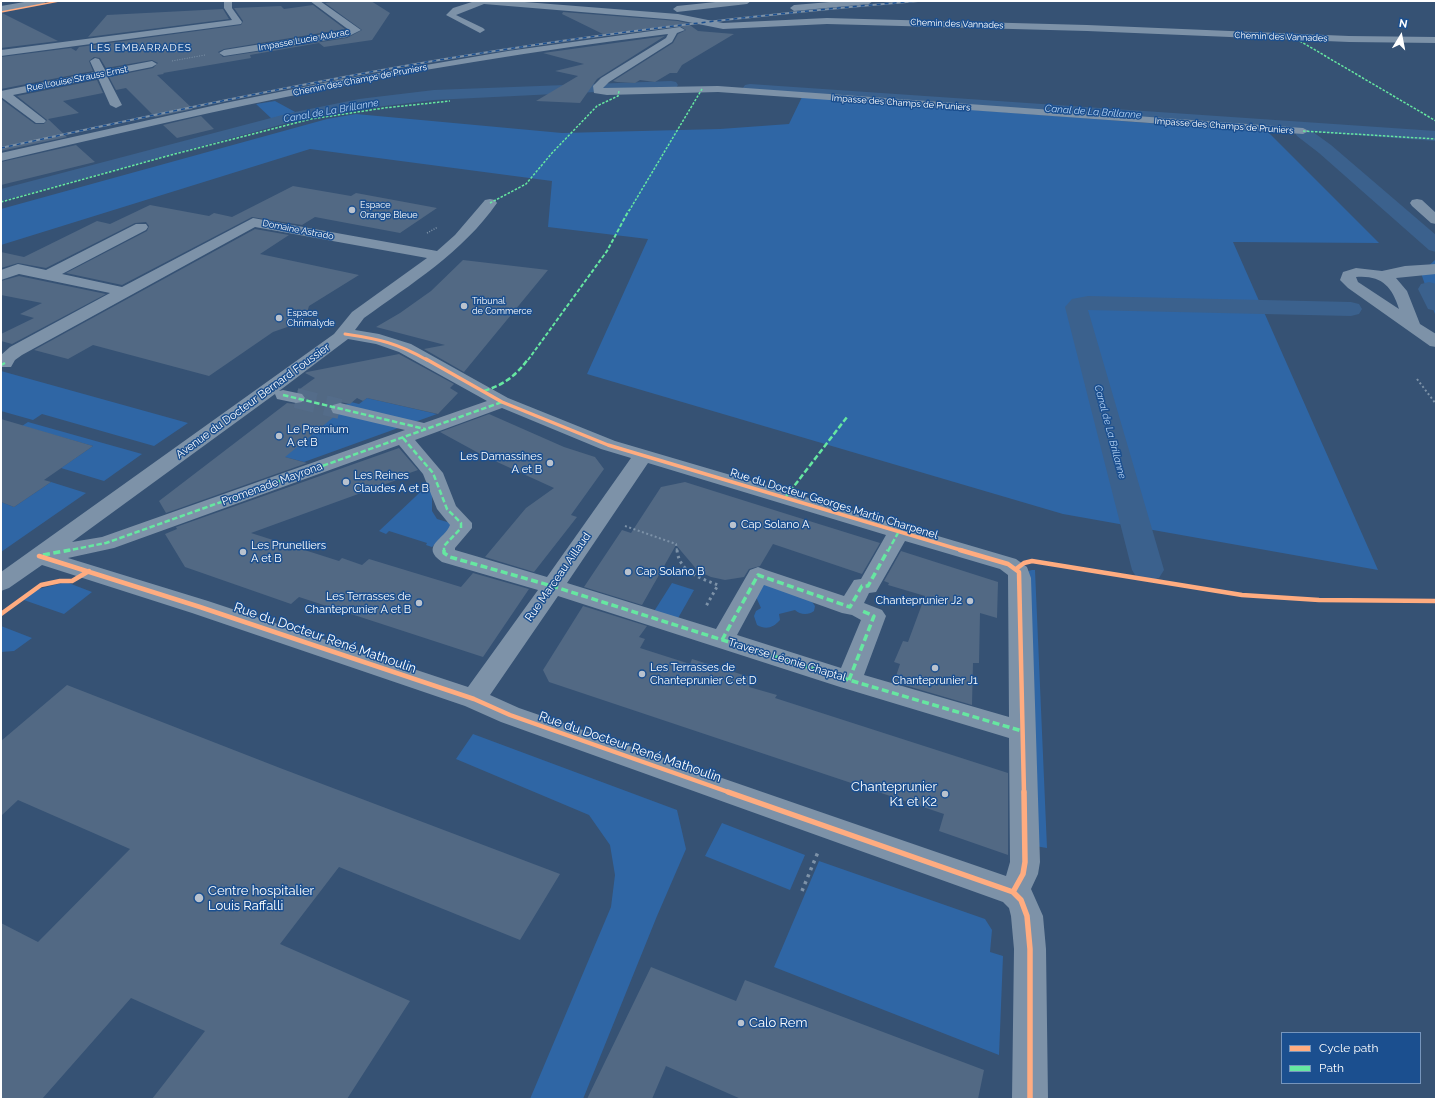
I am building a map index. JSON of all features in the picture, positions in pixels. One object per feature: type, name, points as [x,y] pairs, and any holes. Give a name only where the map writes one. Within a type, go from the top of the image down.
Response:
[{"type":"street","points":[[1,9],[43,1]]},
{"type":"street","points":[[1,53],[238,22],[228,8],[228,1]]},
{"type":"street","name":"Impasse Lucie Aubrac","points":[[224,53],[347,34],[356,30],[314,1]]},
{"type":"street","name":"Chemin des Vannades","points":[[480,1],[690,19],[723,26],[827,21],[1087,28],[1342,39],[1436,40]]},
{"type":"street","points":[[480,30],[450,15],[456,10],[484,1]]},
{"type":"street","points":[[524,4],[538,1]]},
{"type":"street","points":[[657,16],[670,10],[747,1]]},
{"type":"street","points":[[784,9],[869,1]]},
{"type":"street","points":[[690,19],[696,16],[715,15]]},
{"type":"street","name":"Chemin des Champs de Pruniers","points":[[1,156],[224,106],[337,84],[495,56],[672,31],[723,26]]},
{"type":"street","name":"Impasse des Champs de Pruniers","points":[[672,31],[673,35],[669,40],[598,88],[607,92],[718,90],[1303,131]]},
{"type":"street","points":[[94,60],[102,73],[116,105]]},
{"type":"street","name":"Rue Louise Strauss Ernst","points":[[2,93],[152,64]]},
{"type":"street","points":[[2,93],[40,121]]},
{"type":"street","name":"Avenue du Docteur Bernard Foussier","points":[[1,583],[345,334],[355,318],[362,312],[440,256],[460,238],[490,203]]},
{"type":"street","points":[[1417,203],[1436,220]]},
{"type":"street","name":"Domaine Astrado","points":[[5,363],[8,357],[16,350],[253,222],[440,256]]},
{"type":"street","points":[[48,275],[141,227]]},
{"type":"street","points":[[1,275],[18,269],[124,292]]},
{"type":"street","points":[[1436,269],[1405,271],[1382,276],[1359,272],[1351,273],[1347,277],[1352,285],[1412,324],[1436,342]]},
{"type":"street","points":[[1382,276],[1398,286],[1412,324]]},
{"type":"street","name":"Rue du Docteur Georges Martin Charpenel","points":[[345,334],[379,339],[405,348],[502,402],[588,438],[898,533],[1008,564],[1019,572],[1025,862],[1023,874],[1013,892]]},
{"type":"street","name":"Promenade Mayrona","points":[[39,556],[106,543],[502,402]]},
{"type":"street","points":[[340,409],[425,429]]},
{"type":"street","name":"Traverse Léonie Chaptal","points":[[403,438],[433,473],[447,509],[461,523],[461,528],[444,546],[444,553],[450,557],[552,586],[850,680],[1022,731]]},
{"type":"street","name":"Rue Marceau Aillaud","points":[[474,699],[643,456]]},
{"type":"street","points":[[722,640],[758,575],[850,607],[862,586],[868,586],[898,533]]},
{"type":"street","name":"Rue du Docteur René Mathoulin","points":[[39,556],[200,607],[474,699],[510,715],[1013,892]]},
{"type":"street","points":[[850,680],[874,616],[862,612]]},
{"type":"street","points":[[1013,892],[1021,900],[1027,916],[1030,949],[1030,1099]]},
{"type":"path","points":[[152,64],[224,53]]},
{"type":"path","points":[[1417,379],[1436,404]]},
{"type":"path","points":[[648,534],[676,544],[676,553],[684,568],[690,573],[718,585],[692,631]]},
{"type":"path","points":[[802,891],[828,828]]},
{"type":"shaded area","points":[[802,97],[1268,132],[1379,243],[1233,242],[1378,570],[1063,514],[587,374],[648,239],[548,227],[552,181],[310,149],[1,245],[1,209],[327,119],[356,114],[562,133],[720,129],[789,124]]},
{"type":"shaded area","points":[[275,101],[297,113],[272,119],[256,104]]},
{"type":"shaded area","points":[[1436,259],[1436,317],[1421,273]]},
{"type":"shaded area","points":[[1,371],[188,423],[154,446],[42,414],[33,420],[1,411]]},
{"type":"shaded area","points":[[367,398],[437,414],[304,462],[281,456],[345,405],[351,402],[359,404]]},
{"type":"shaded area","points":[[28,422],[142,454],[104,481],[61,468],[93,446],[22,426]]},
{"type":"shaded area","points":[[432,481],[432,511],[437,519],[454,524],[432,547],[426,545],[427,543],[389,531],[386,534],[379,531]]},
{"type":"shaded area","points":[[51,482],[86,493],[1,552],[1,502],[14,507]]},
{"type":"shaded area","points":[[1035,570],[1047,848],[1035,846],[1028,571]]},
{"type":"shaded area","points":[[761,580],[808,596],[815,606],[814,611],[804,614],[795,610],[779,614],[780,620],[775,625],[766,628],[757,625],[754,616],[756,611],[761,608],[752,588]]},
{"type":"shaded area","points":[[66,582],[92,592],[64,614],[21,599],[31,591]]},
{"type":"shaded area","points":[[672,583],[694,590],[677,620],[653,613]]},
{"type":"shaded area","points":[[1,626],[32,638],[14,651],[1,652]]},
{"type":"shaded area","points":[[473,734],[677,810],[686,849],[657,916],[583,1099],[530,1099],[611,907],[615,875],[610,845],[589,815],[456,759]]},
{"type":"shaded area","points":[[722,823],[805,855],[790,890],[705,856]]},
{"type":"shaded area","points":[[819,861],[985,919],[992,930],[990,952],[1003,956],[999,1055],[774,967]]},
{"type":"building","points":[[340,1],[371,1],[390,13],[372,40],[324,47],[319,43],[250,55],[251,58],[157,75],[193,109],[155,117],[126,88],[116,90],[109,77],[153,68],[158,63],[152,60],[106,68],[100,58],[94,57],[89,61],[93,71],[1,89],[1,57],[71,48],[76,51],[79,47],[241,25],[243,21],[234,8],[281,6],[284,9],[313,5],[345,29],[224,49],[218,52],[223,57],[347,38],[362,30],[325,3]]},
{"type":"building","points":[[223,9],[229,19],[88,37],[107,15]]},
{"type":"building","points":[[563,12],[678,21],[687,23],[698,31],[734,34],[682,65],[677,73],[670,73],[655,82],[640,80],[635,83],[617,82],[613,81],[673,43],[678,34],[686,30],[680,26],[607,36],[562,14]]},
{"type":"building","points":[[2,13],[58,41],[1,48]]},
{"type":"building","points":[[665,36],[597,79],[580,103],[536,101],[578,76],[555,71],[584,64],[543,53]]},
{"type":"building","points":[[97,80],[103,93],[63,101],[79,113],[48,119],[67,137],[1,151],[1,99],[35,124],[44,124],[47,120],[17,96]]},
{"type":"building","points":[[201,116],[214,129],[177,138],[163,125]]},
{"type":"building","points":[[76,145],[95,162],[1,185],[1,162]]},
{"type":"building","points":[[293,186],[351,196],[356,193],[437,208],[400,233],[315,217],[302,225],[252,217],[122,285],[66,273],[147,231],[149,226],[146,222],[135,223],[46,268],[18,263],[1,268],[1,252],[24,257],[97,221],[110,224],[150,205],[209,216],[214,213],[232,217]]},
{"type":"building","points":[[255,229],[289,235],[260,254],[359,275],[309,306],[306,316],[296,324],[273,332],[209,376],[93,345],[68,359],[34,350]]},
{"type":"building","name":"Tribunal de Commerce","points":[[463,260],[548,270],[464,372],[424,349],[445,345],[376,327],[400,313],[431,291]]},
{"type":"building","points":[[19,276],[106,294],[12,344],[1,341],[1,334],[34,318],[20,314],[42,303],[1,295],[1,281]]},
{"type":"building","name":"Le Premium A et B","points":[[399,354],[454,384],[450,388],[458,393],[438,414],[367,398],[363,401],[357,398],[350,404],[340,402],[333,404],[330,410],[332,414],[336,415],[285,457],[307,463],[166,513],[159,501],[287,403],[303,403],[306,397],[297,391],[315,378],[305,373]]},
{"type":"building","name":"Les Damassines A et B","points":[[489,414],[564,447],[595,457],[604,469],[571,515],[577,517],[534,572],[485,557],[526,508],[554,488],[484,456],[440,432]]},
{"type":"building","points":[[1,419],[93,446],[44,480],[51,482],[14,507],[1,502]]},
{"type":"building","points":[[399,448],[418,470],[404,475],[405,477],[251,533],[339,561],[342,558],[362,565],[369,559],[461,587],[473,573],[529,589],[483,657],[299,597],[291,604],[185,567],[165,534],[177,529],[176,527]]},
{"type":"building","points":[[685,482],[880,543],[862,574],[773,544],[760,566],[749,569],[744,577],[725,580],[711,577],[698,571],[676,545],[642,605],[584,587],[622,530],[631,533],[661,487]]},
{"type":"building","points":[[901,551],[998,582],[997,618],[980,613],[979,663],[973,663],[972,705],[894,682],[900,664],[894,662],[903,641],[908,642],[925,596],[888,585],[889,583],[884,581]]},
{"type":"building","points":[[583,606],[647,626],[639,637],[645,639],[640,648],[690,664],[692,659],[753,678],[749,687],[777,695],[775,698],[1008,773],[1008,855],[939,831],[944,814],[549,682],[543,670]]},
{"type":"building","name":"Centre hospitalier Louis Raffalli","points":[[67,685],[280,768],[560,874],[520,940],[339,867],[280,944],[410,1001],[347,1099],[152,1099],[205,1031],[131,998],[42,1099],[1,1099],[1,923],[38,942],[130,849],[18,800],[1,816],[1,741]]},
{"type":"building","name":"Calo Rem","points":[[651,967],[736,1001],[745,980],[984,1070],[978,1099],[741,1099],[666,1066],[652,1099],[587,1099]]},
{"type":"waterway","name":"Canal de La Brillanne","points":[[1,195],[296,116],[359,104],[434,95],[671,85]]},
{"type":"waterway","name":"Canal de La Brillanne","points":[[750,88],[1436,136]]},
{"type":"waterway","name":"Canal de La Brillanne","points":[[1303,133],[1325,149],[1436,246]]},
{"type":"waterway","name":"Canal de La Brillanne","points":[[1429,289],[1436,304]]},
{"type":"waterway","name":"Canal de La Brillanne","points":[[1148,570],[1076,307],[1080,304],[1088,303],[1351,309]]},
{"type":"tunnel","points":[[296,398],[340,409]]},
{"type":"railway","points":[[1,148],[167,112],[445,59],[681,25],[918,1]]},
{"type":"marked path","points":[[1293,37],[1436,121]]},
{"type":"marked path","points":[[484,391],[502,385],[520,371],[607,251],[622,222],[702,89]]},
{"type":"marked path","points":[[490,203],[526,184],[552,153],[597,106],[618,96],[619,91]]},
{"type":"marked path","points":[[1,202],[171,155],[311,119],[384,108],[450,101]]},
{"type":"marked path","points":[[1303,131],[1436,139]]},
{"type":"marked path","points":[[1,365],[5,363]]},
{"type":"marked path","points":[[283,395],[425,429]]},
{"type":"marked path","points":[[43,555],[106,543],[502,402]]},
{"type":"marked path","points":[[785,498],[847,417]]},
{"type":"marked path","points":[[403,438],[433,473],[447,509],[461,523],[461,528],[444,546],[444,553],[450,557],[552,586],[849,680],[1022,731]]},
{"type":"marked path","points":[[722,640],[758,575],[850,607],[862,586],[868,586],[898,533]]},
{"type":"marked path","points":[[849,680],[874,616],[862,611]]},
{"type":"cycle path","points":[[1,12],[59,1]]},
{"type":"cycle path","points":[[345,334],[379,339],[405,348],[502,402],[608,445],[1008,564],[1019,572],[1025,862],[1023,874],[1013,892]]},
{"type":"cycle path","points":[[39,556],[200,607],[474,699],[510,715],[1013,892],[1021,900],[1027,916],[1030,949],[1030,1099]]},
{"type":"cycle path","points":[[1016,569],[1024,563],[1032,561],[1242,595],[1319,600],[1436,601]]},
{"type":"cycle path","points":[[1,614],[41,585],[60,581],[72,581],[89,571]]},
{"type":"place","name":"Espace Orange Bleue","points":[[352,210]]},
{"type":"place","name":"Tribunal de Commerce","points":[[464,306]]},
{"type":"place","name":"Espace Chrimalyde","points":[[279,318]]},
{"type":"place","name":"Le Premium A et B","points":[[279,436]]},
{"type":"place","name":"Les Damassines A et B","points":[[550,463]]},
{"type":"place","name":"Les Reines Claudes A et B","points":[[346,482]]},
{"type":"place","name":"Cap Solano A","points":[[733,525]]},
{"type":"place","name":"Les Prunelliers A et B","points":[[243,552]]},
{"type":"place","name":"Cap Solano B","points":[[628,572]]},
{"type":"place","name":"Chanteprunier J2","points":[[970,601]]},
{"type":"place","name":"Les Terrasses de Chanteprunier A et B","points":[[419,603]]},
{"type":"place","name":"Chanteprunier J1","points":[[935,668]]},
{"type":"place","name":"Les Terrasses de Chanteprunier C et D","points":[[642,674]]},
{"type":"place","name":"Chanteprunier K1 et K2","points":[[945,794]]},
{"type":"place","name":"Centre hospitalier Louis Raffalli","points":[[199,898]]},
{"type":"place","name":"Calo Rem","points":[[741,1023]]},
{"type":"district","name":"LES EMBARRADES","points":[[141,48]]}]
